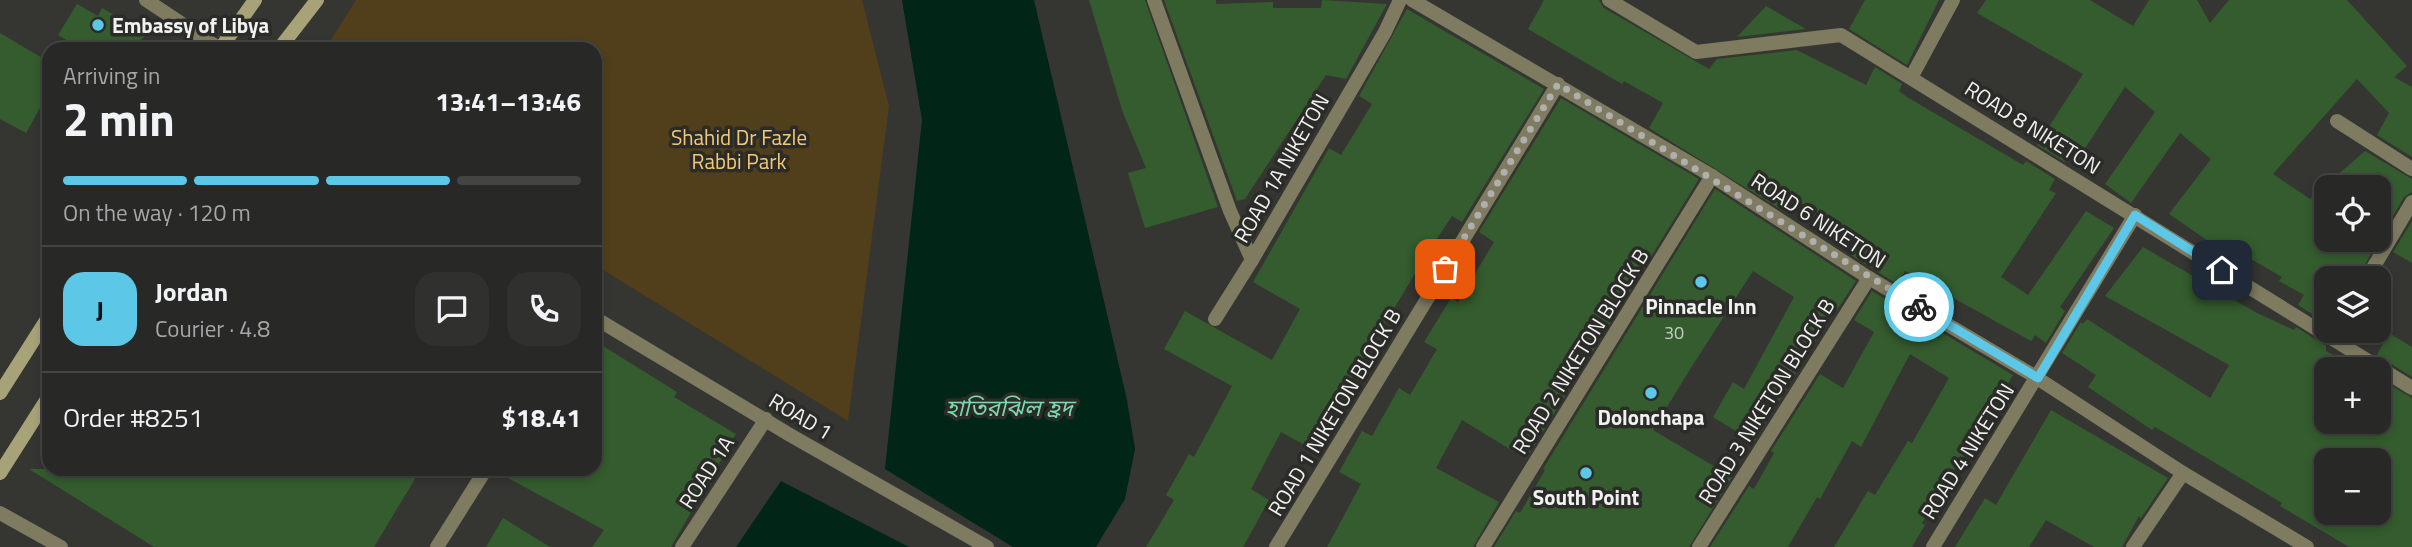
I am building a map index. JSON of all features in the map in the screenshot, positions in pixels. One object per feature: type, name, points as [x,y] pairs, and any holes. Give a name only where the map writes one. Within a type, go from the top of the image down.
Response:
[{"type":"main road","points":[[225,42],[255,0]]},
{"type":"main road","points":[[284,42],[317,0]]},
{"type":"main road","points":[[0,393],[42,327]]},
{"type":"main road","points":[[0,473],[42,407]]},
{"type":"street","points":[[146,0],[209,42]]},
{"type":"street","name":"ROAD 1A NIKETON","points":[[1154,0],[1230,211],[1252,260]]},
{"type":"street","name":"ROAD 1A NIKETON","points":[[1252,260],[1385,32],[1400,0]]},
{"type":"street","name":"ROAD 6 NIKETON","points":[[1412,0],[1712,176],[1868,278],[2038,378],[2183,473],[2307,547]]},
{"type":"street","name":"ROAD 8 NIKETON","points":[[1609,0],[1696,52],[1841,35],[2314,322]]},
{"type":"street","points":[[1912,76],[1953,0]]},
{"type":"street","name":"ROAD 1 NIKETON BLOCK B","points":[[1276,547],[1558,84]]},
{"type":"street","points":[[2337,121],[2412,169]]},
{"type":"street","name":"ROAD 2 NIKETON BLOCK B","points":[[1483,547],[1712,176]]},
{"type":"street","points":[[2374,266],[2412,202]]},
{"type":"street","name":"ROAD 4 NIKETON","points":[[1933,547],[2135,215]]},
{"type":"street","points":[[1215,319],[1252,260]]},
{"type":"street","name":"ROAD 3 NIKETON BLOCK B","points":[[1699,547],[1868,278]]},
{"type":"street","name":"ROAD 1","points":[[602,322],[987,547]]},
{"type":"street","name":"ROAD 8 NIKETON","points":[[2347,343],[2412,388]]},
{"type":"street","name":"ROAD 1A","points":[[682,547],[766,419]]},
{"type":"street","points":[[2133,547],[2183,473]]},
{"type":"street","points":[[437,547],[482,476]]},
{"type":"street","points":[[0,513],[61,547]]},
{"type":"green space","name":"Shahid Dr Fazle Rabbi Park","points":[[356,0],[862,0],[889,106],[848,421],[602,269],[602,42],[329,42]]},
{"type":"water","name":"হাতিরঝিল হ্রদ","points":[[902,0],[1034,0],[1127,400],[1135,449],[1125,499],[1096,547],[1013,547],[885,469],[922,120]]},
{"type":"water","points":[[781,481],[909,547],[736,547]]},
{"type":"building","points":[[1089,0],[1145,0],[1218,207],[1145,228],[1128,173],[1146,168],[1123,113]]},
{"type":"building","points":[[1164,0],[1216,0],[1216,4],[1273,2],[1273,8],[1321,8],[1322,0],[1387,4],[1346,79],[1326,75],[1245,199],[1237,201]]},
{"type":"building","points":[[1544,0],[1599,0],[1604,8],[1709,69],[1717,59],[1797,50],[1866,85],[1875,67],[1902,84],[1899,91],[1907,97],[2023,165],[2026,161],[2055,179],[2049,190],[2056,193],[2001,277],[2028,295],[2086,211],[2114,228],[2060,307],[2065,311],[2046,343],[2035,335],[2031,341],[1905,271],[1897,284],[1851,255],[1861,235],[1796,201],[1788,214],[1649,128],[1663,103],[1624,81],[1622,84],[1528,29]]},
{"type":"building","points":[[1865,0],[1939,0],[1907,65],[1849,29]]},
{"type":"building","points":[[1986,0],[2090,0],[2133,26],[2149,0],[2197,0],[2210,23],[2229,0],[2347,0],[2407,66],[2394,77],[2412,87],[2412,157],[2377,135],[2389,113],[2357,79],[2273,174],[2310,199],[2314,196],[2314,252],[2372,252],[2364,266],[2314,266],[2314,315],[2298,305],[2304,295],[2279,281],[2282,277],[2218,240],[2214,245],[2169,214],[2211,159],[2180,133],[2131,203],[2105,184],[2155,112],[2125,87],[2076,162],[2068,157],[2065,162],[2037,145],[2083,74],[1977,13]]},
{"type":"building","name":"Embassy of Libya","points":[[77,4],[98,16],[102,8],[147,34],[138,42],[70,42],[58,35]]},
{"type":"building","points":[[1766,6],[1806,29],[1737,37]]},
{"type":"building","points":[[1407,9],[1544,89],[1462,222],[1452,216],[1428,252],[1310,448],[1281,432],[1251,489],[1269,500],[1243,547],[1146,547],[1174,500],[1166,495],[1189,454],[1194,457],[1232,386],[1164,349],[1185,311],[1272,360],[1300,309],[1253,282],[1329,148],[1341,155],[1372,104],[1359,96]]},
{"type":"building","points":[[0,33],[42,58],[42,104],[26,133],[0,119]]},
{"type":"building","points":[[1561,98],[1699,179],[1526,459],[1462,420],[1436,468],[1499,502],[1473,547],[1327,547],[1361,484],[1339,472],[1362,431],[1372,436],[1399,388],[1410,395],[1437,349],[1424,342],[1451,298],[1458,302],[1494,242],[1479,232]]},
{"type":"building","points":[[2365,151],[2412,179],[2412,192],[2404,197],[2391,219],[2391,175],[2338,175]]},
{"type":"building","points":[[1715,189],[1856,281],[1837,310],[1835,309],[1754,442],[1713,417],[1733,382],[1744,389],[1794,297],[1753,271],[1689,371],[1653,430],[1732,477],[1689,547],[1494,547],[1516,511],[1520,513],[1545,470],[1543,469]]},
{"type":"building","points":[[2412,221],[2412,263],[2393,252]]},
{"type":"building","points":[[2143,247],[2257,313],[2294,330],[2296,327],[2314,338],[2314,343],[2326,346],[2326,351],[2337,357],[2314,357],[2314,434],[2391,434],[2391,386],[2412,398],[2412,547],[2349,547],[2280,506],[2282,503],[2155,427],[2152,430],[2088,387],[2096,375],[2062,353],[2081,322],[2083,324],[2087,319],[2210,398],[2229,365],[2105,296]]},
{"type":"building","points":[[1872,291],[2013,375],[1983,426],[1988,429],[1970,460],[1963,456],[1922,523],[1925,525],[1912,547],[1834,547],[1868,491],[1875,495],[1908,441],[1912,443],[1949,378],[1910,354],[1861,447],[1852,441],[1820,499],[1817,497],[1788,547],[1710,547],[1749,486],[1754,489],[1774,453],[1771,451],[1820,374],[1843,388],[1874,332],[1854,320]]},
{"type":"building","points":[[2391,334],[2412,347],[2412,377],[2391,364],[2391,357],[2377,355],[2384,343],[2391,343]]},
{"type":"building","points":[[602,345],[677,392],[674,397],[736,434],[671,547],[592,547],[604,530],[504,476],[602,476]]},
{"type":"building","points":[[2051,410],[2168,478],[2141,518],[2139,516],[2122,547],[2094,547],[2046,520],[2029,547],[1955,547],[1985,498],[1996,505]]},
{"type":"building","points":[[29,469],[42,469],[42,476],[417,476],[374,547],[154,547]]},
{"type":"building","points":[[503,518],[550,547],[486,547]]},
{"type":"way so far","points":[[1445,269],[1558,84],[1712,176],[1868,278],[1919,307]]},
{"type":"place","name":"Embassy of Libya","points":[[98,25]]},
{"type":"place","name":"Pinnacle Inn","points":[[1701,282]]},
{"type":"place","name":"Dolonchapa","points":[[1651,393]]},
{"type":"place","name":"South Point","points":[[1586,473]]},
{"type":"route","points":[[1919,307],[2038,378],[2135,215],[2222,270]]}]
